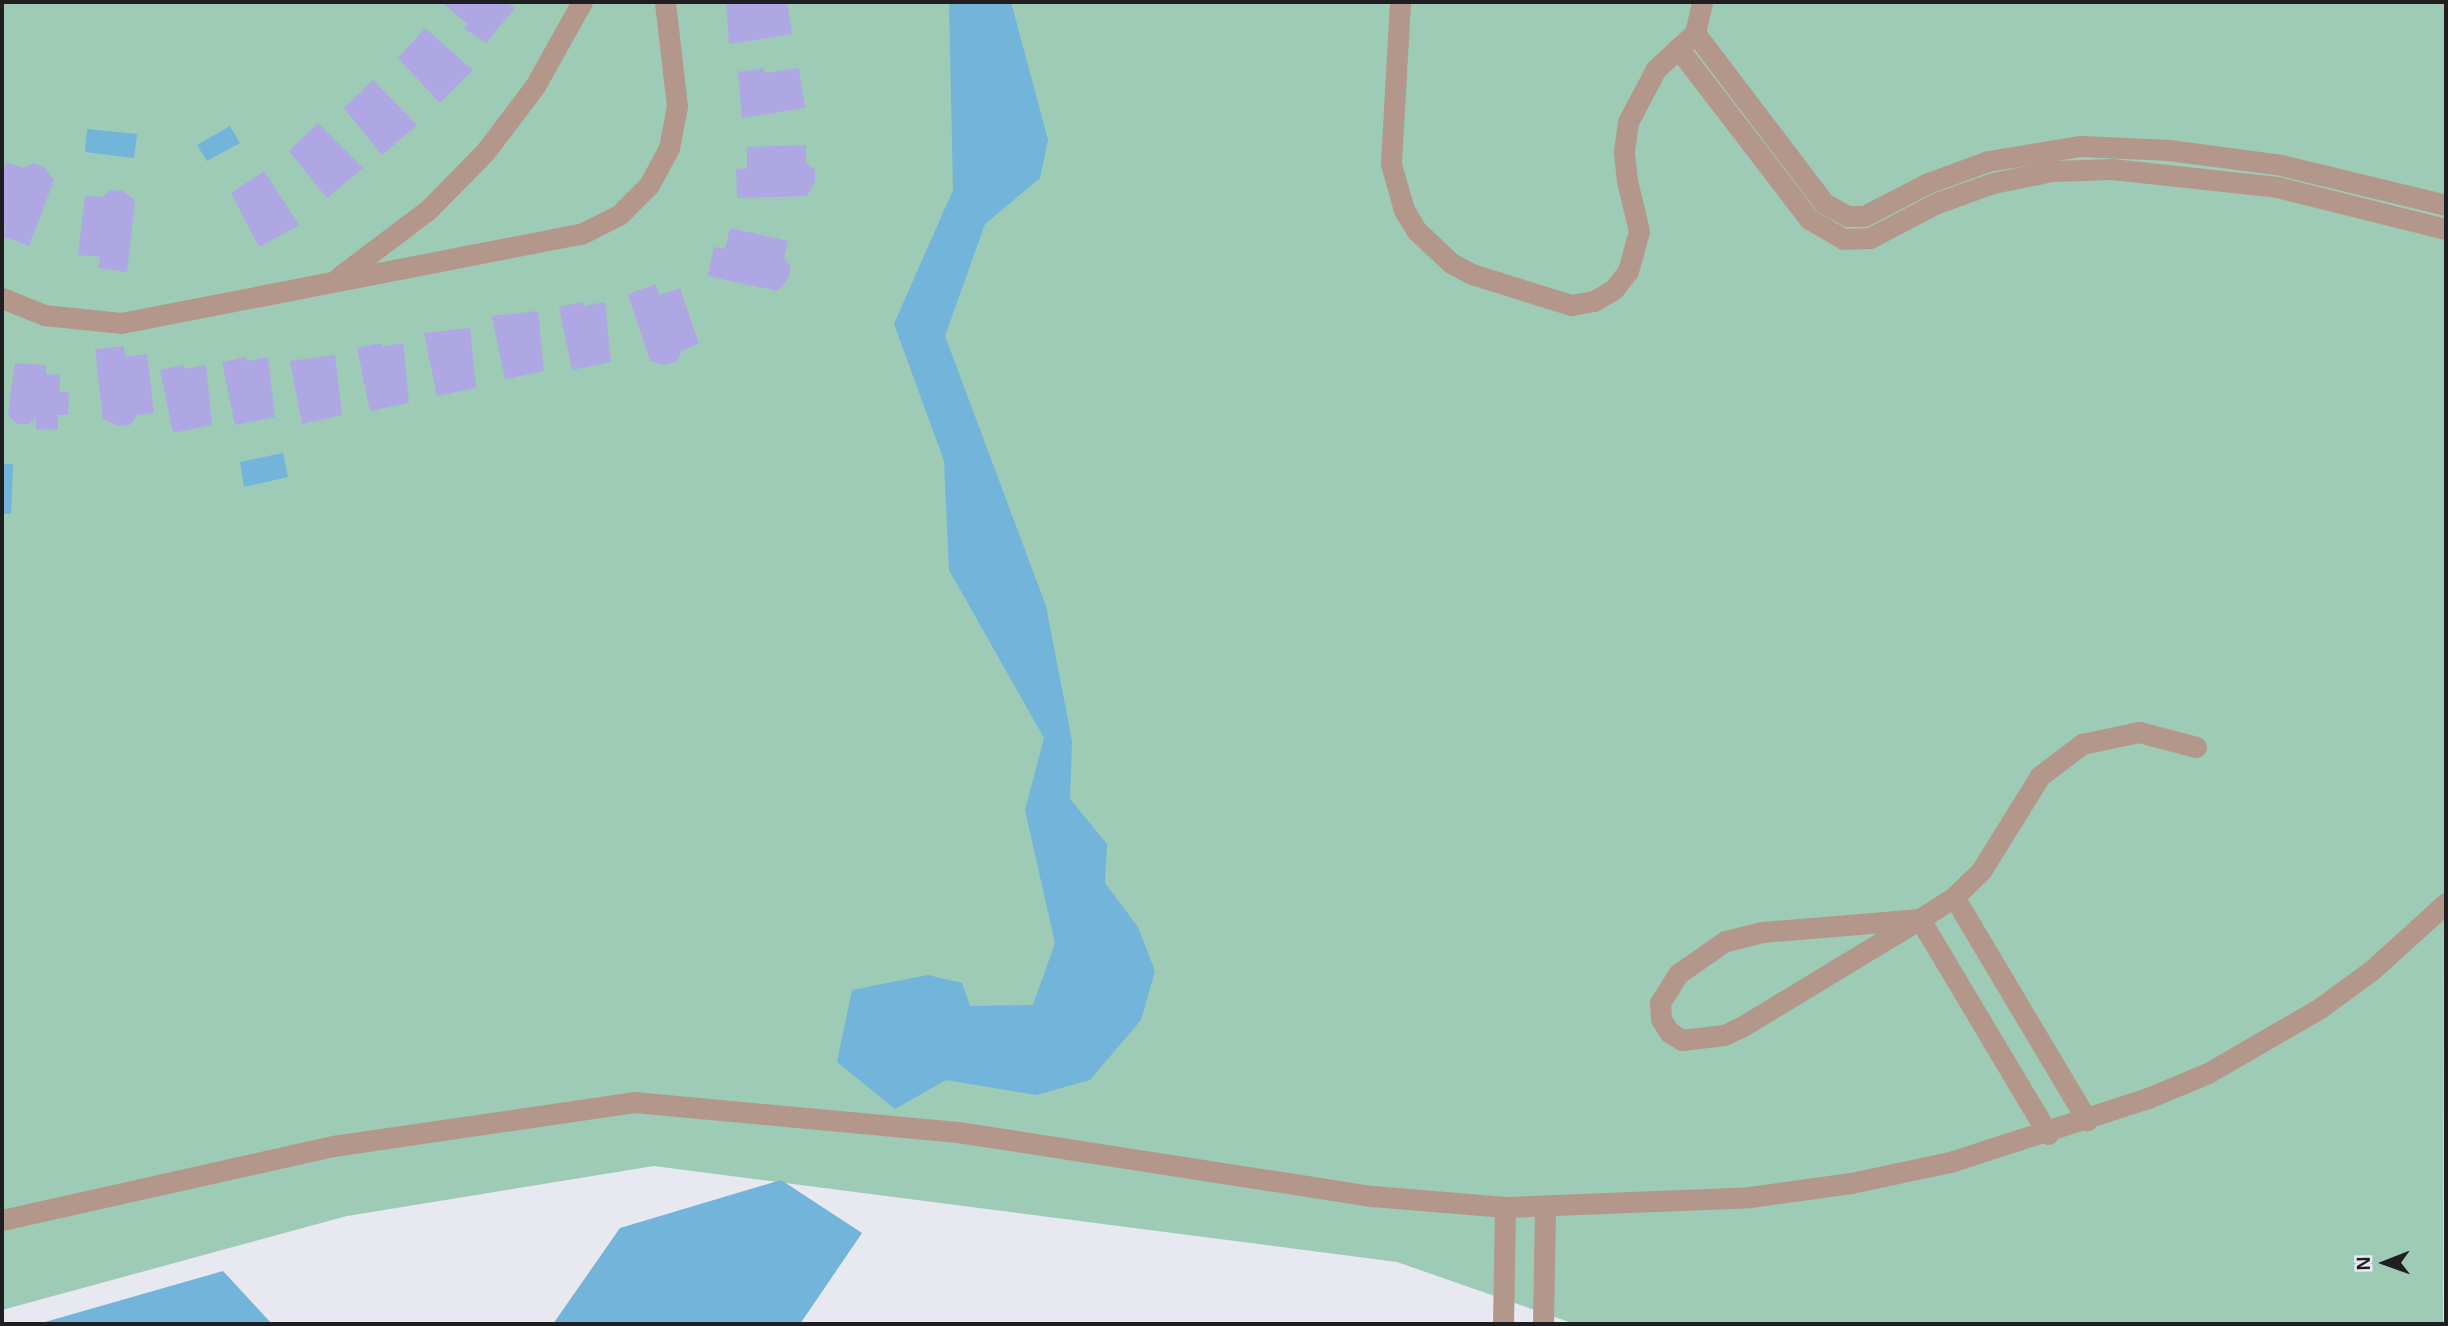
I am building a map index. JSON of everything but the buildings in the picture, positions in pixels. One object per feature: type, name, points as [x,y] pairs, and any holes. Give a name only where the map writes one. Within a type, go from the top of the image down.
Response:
[{"type":"street","points":[[328,284],[407,228],[485,152],[535,86],[582,2]]},
{"type":"street","points":[[2,298],[44,314],[121,323],[582,234],[619,215],[649,185],[669,148],[677,106],[665,2]]},
{"type":"street","points":[[1400,2],[1391,164],[1404,210],[1416,230],[1451,263],[1472,274],[1571,305],[1604,295],[1628,271],[1639,231],[1627,181],[1628,122],[1656,69],[1695,33],[1702,2]]},
{"type":"street","points":[[1695,33],[1824,203],[1847,216],[1864,216],[1928,183],[1988,161],[2081,146],[2169,150],[2281,165],[2446,205]]},
{"type":"street","points":[[1678,48],[1809,219],[1843,239],[1870,238],[1937,203],[1993,183],[2052,172],[2112,169],[2277,187],[2446,229]]},
{"type":"street","points":[[1920,919],[1762,932],[1725,941],[1678,974],[1660,1003],[1661,1019],[1669,1032],[1682,1040],[1724,1035],[1920,919],[1954,897],[1995,850],[2040,776],[2082,744],[2138,732],[2196,747]]},
{"type":"street","points":[[1954,897],[2087,1120]]},
{"type":"street","points":[[2,1220],[333,1146],[635,1102],[958,1132],[1373,1196],[1505,1207],[1750,1197],[1851,1183],[1950,1163],[2048,1134],[2208,1073],[2265,1043],[2372,970],[2446,903]]},
{"type":"street","points":[[1920,919],[2048,1134]]},
{"type":"street","points":[[1543,1324],[1545,1206]]},
{"type":"street","points":[[1503,1324],[1505,1207]]},
{"type":"green space","points":[[2,2],[2446,2],[2443,1324],[1575,1324],[1397,1262],[654,1166],[347,1216],[2,1310]]},
{"type":"water","points":[[949,2],[1011,2],[1048,140],[1040,178],[985,224],[945,336],[1046,606],[1072,741],[1070,799],[1107,844],[1105,883],[1138,927],[1155,971],[1141,1020],[1090,1080],[1036,1095],[946,1080],[895,1109],[837,1062],[852,990],[928,975],[962,983],[970,1006],[1033,1005],[1055,943],[1025,810],[1044,738],[949,570],[944,461],[894,324],[953,190]]},
{"type":"water","points":[[230,126],[240,143],[207,161],[197,145]]},
{"type":"water","points":[[87,129],[137,134],[134,158],[85,152]]},
{"type":"water","points":[[283,453],[288,477],[244,487],[240,462]]},
{"type":"water","points":[[2,464],[13,464],[11,514],[2,514]]},
{"type":"water","points":[[781,1180],[862,1233],[800,1324],[553,1324],[620,1228]]},
{"type":"water","points":[[223,1271],[272,1324],[38,1324]]}]
